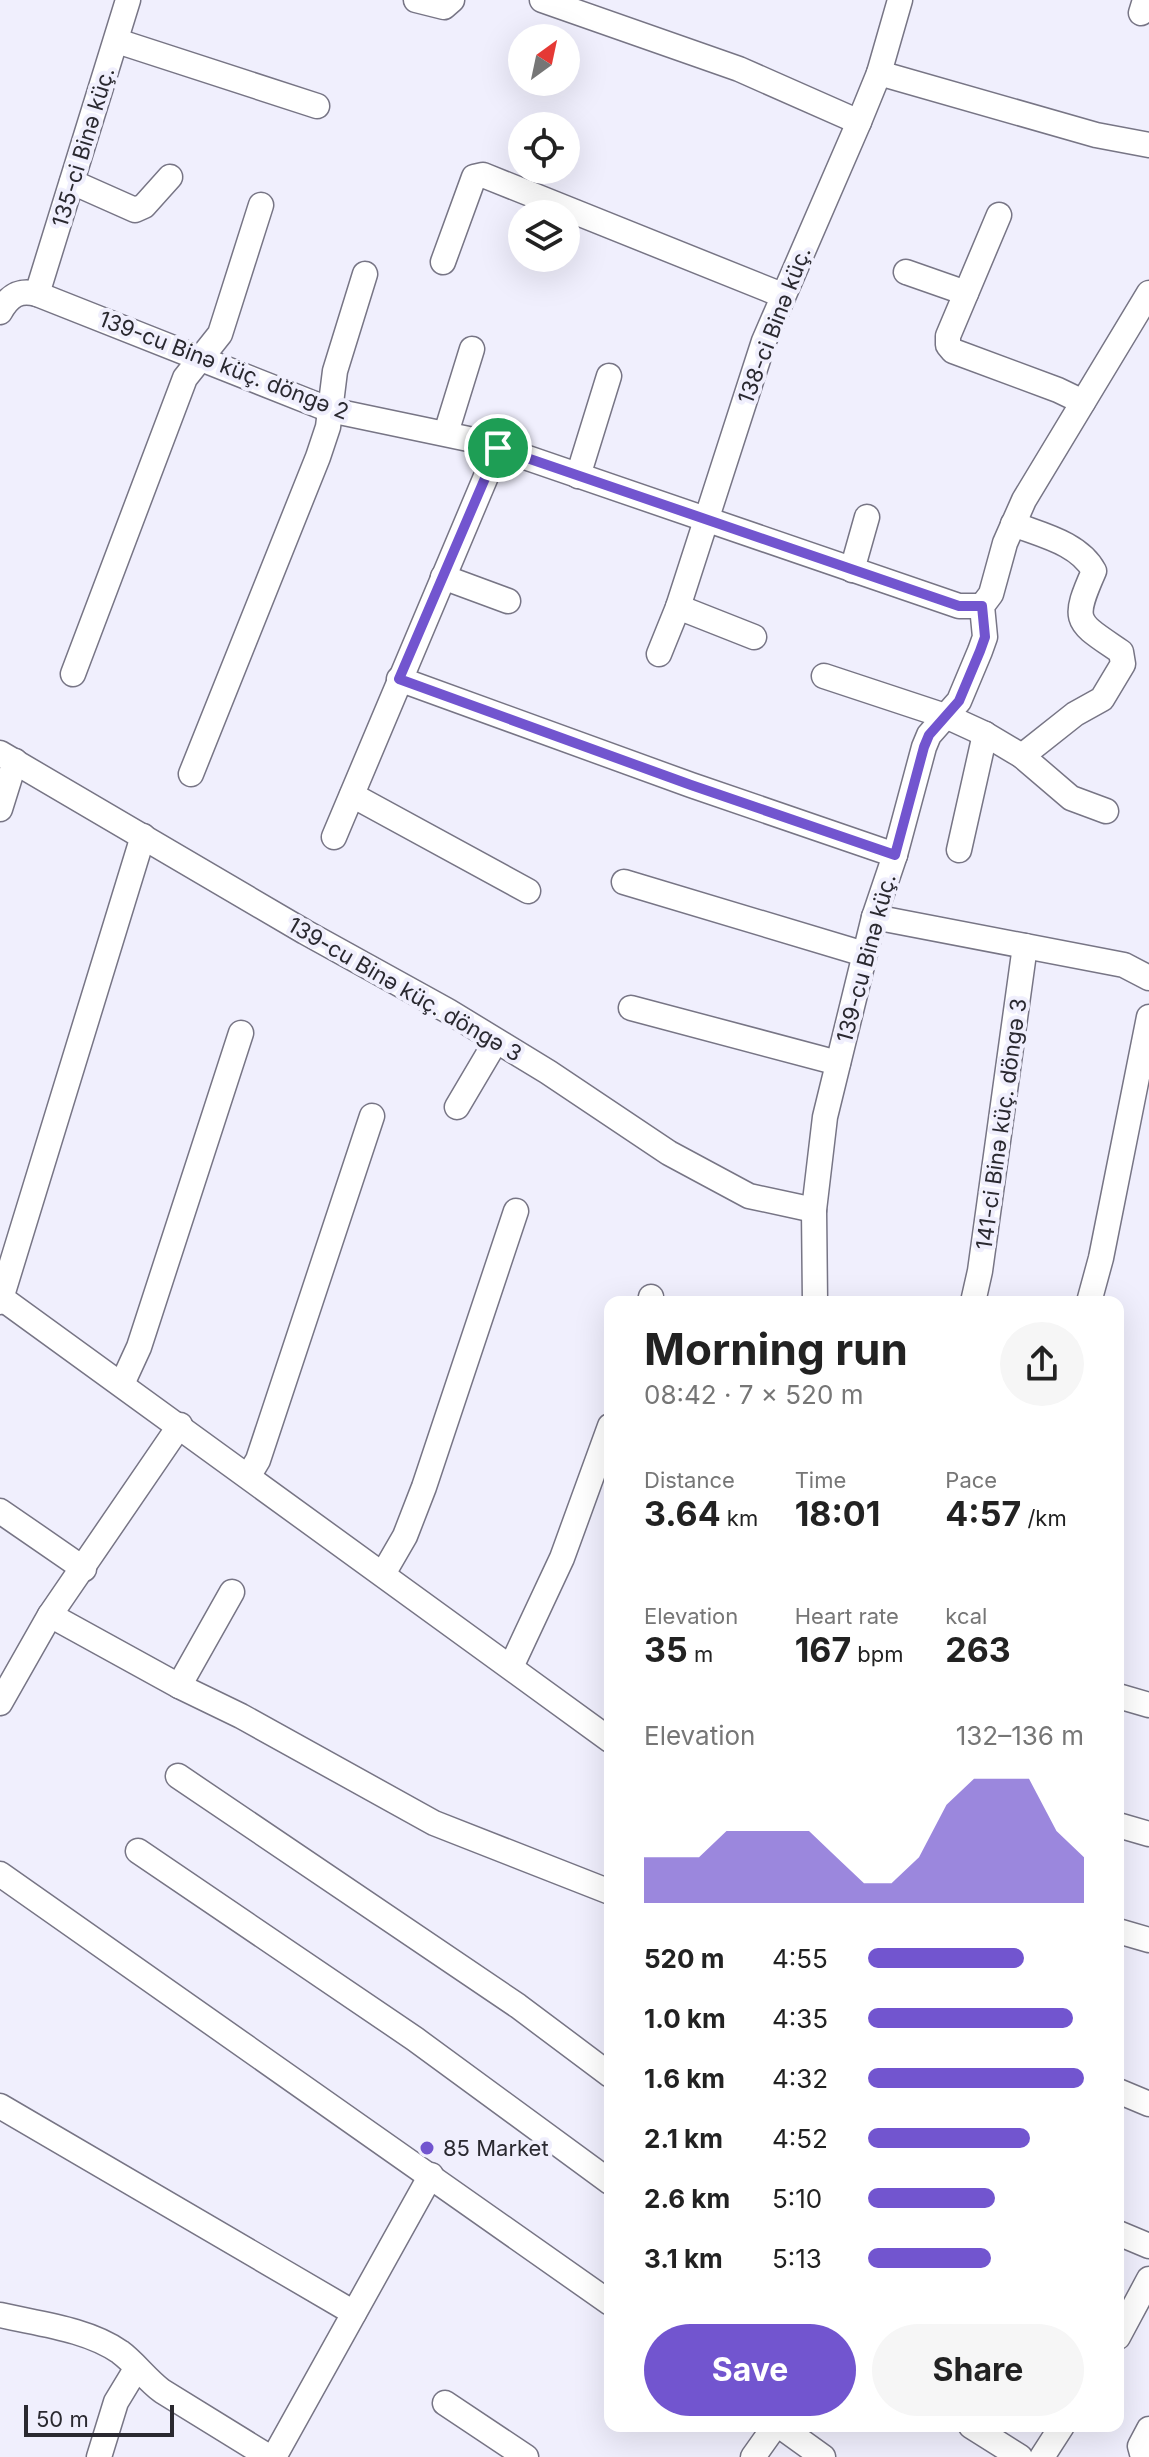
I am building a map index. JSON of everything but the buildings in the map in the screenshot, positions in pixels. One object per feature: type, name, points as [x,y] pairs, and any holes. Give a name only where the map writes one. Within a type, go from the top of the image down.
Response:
[{"type":"street","name":"135-ci Binə küç.","points":[[18,290],[72,182],[128,0]]},
{"type":"street","points":[[416,0],[444,7],[452,0]]},
{"type":"street","points":[[542,0],[739,69],[859,122]]},
{"type":"street","name":"138-ci Binə küç.","points":[[659,654],[678,607],[764,341],[879,73],[900,0]]},
{"type":"street","points":[[117,41],[317,106]]},
{"type":"street","points":[[879,73],[1096,135],[1149,145]]},
{"type":"street","points":[[443,262],[474,177],[483,175],[782,295]]},
{"type":"street","points":[[72,182],[135,210],[144,206],[170,177]]},
{"type":"street","points":[[73,674],[185,378],[220,334],[261,205]]},
{"type":"street","points":[[999,215],[948,336],[948,345],[953,351],[1083,402]]},
{"type":"street","points":[[906,272],[966,293]]},
{"type":"street","points":[[191,774],[318,457],[330,410],[335,371],[365,274]]},
{"type":"street","points":[[0,312],[7,299],[18,290]]},
{"type":"street","name":"139-cu Binə küç. döngə 2","points":[[18,290],[200,357],[330,410],[446,433],[498,448],[959,606],[982,606]]},
{"type":"street","name":"139-cu Binə küç.","points":[[815,1296],[814,1210],[820,1148],[864,954],[924,747],[929,735],[959,701],[985,637],[982,606],[991,594],[1013,524],[1024,500],[1149,293]]},
{"type":"street","points":[[446,433],[472,349]]},
{"type":"street","points":[[578,476],[609,376]]},
{"type":"street","points":[[334,837],[498,448]]},
{"type":"street","points":[[852,570],[867,517]]},
{"type":"street","points":[[1013,524],[1066,545],[1087,558],[1094,571],[1080,604],[1080,618],[1086,628],[1121,652],[1123,664],[1102,699],[1075,714],[1022,756]]},
{"type":"street","points":[[443,577],[508,601]]},
{"type":"street","points":[[678,607],[754,637]]},
{"type":"street","points":[[824,676],[948,717],[985,734],[1022,756],[1071,798],[1106,811]]},
{"type":"street","points":[[399,679],[676,780],[895,855]]},
{"type":"street","points":[[959,850],[985,734]]},
{"type":"street","points":[[0,809],[7,757]]},
{"type":"street","name":"139-cu Binə küç. döngə 3","points":[[7,757],[496,1041],[548,1072],[628,1128],[727,1185],[772,1203],[814,1210]]},
{"type":"street","points":[[352,795],[528,891]]},
{"type":"street","points":[[143,836],[0,1299],[180,1425],[604,1736]]},
{"type":"street","points":[[624,882],[864,954]]},
{"type":"street","points":[[874,917],[1124,965],[1149,978]]},
{"type":"street","name":"141-ci Binə küç. döngə 3","points":[[974,1296],[1025,946]]},
{"type":"street","points":[[631,1008],[838,1063]]},
{"type":"street","points":[[1091,1296],[1149,1017]]},
{"type":"street","points":[[122,1384],[139,1347],[241,1033]]},
{"type":"street","points":[[457,1107],[496,1041]]},
{"type":"street","points":[[249,1475],[258,1460],[372,1116]]},
{"type":"street","points":[[383,1574],[405,1536],[424,1487],[516,1211]]},
{"type":"street","points":[[0,1703],[50,1615],[180,1425]]},
{"type":"street","points":[[511,1667],[562,1558],[604,1442]]},
{"type":"street","points":[[0,1511],[84,1569]]},
{"type":"street","points":[[179,1686],[232,1592]]},
{"type":"street","points":[[50,1615],[434,1823],[604,1890]]},
{"type":"street","points":[[1124,1698],[1149,1705]]},
{"type":"street","points":[[178,1776],[518,2006],[604,2070]]},
{"type":"street","points":[[1124,1827],[1149,1834]]},
{"type":"street","points":[[138,1851],[415,2039],[604,2178]]},
{"type":"street","points":[[0,1874],[604,2299]]},
{"type":"street","points":[[1124,1933],[1149,1940]]},
{"type":"street","points":[[1124,2094],[1149,2104]]},
{"type":"street","points":[[0,2106],[354,2313]]},
{"type":"street","points":[[0,2315],[104,2343],[123,2354],[162,2391],[271,2457],[431,2175]]},
{"type":"street","points":[[1124,2236],[1149,2246]]},
{"type":"street","points":[[1124,2326],[1149,2279]]},
{"type":"street","points":[[99,2457],[116,2402],[136,2369]]},
{"type":"street","points":[[445,2403],[526,2457]]},
{"type":"street","points":[[1143,2457],[1140,2446],[1149,2429]]},
{"type":"street","points":[[753,2457],[773,2432]]},
{"type":"street","points":[[787,2432],[823,2457]]},
{"type":"street","points":[[980,2432],[1020,2457]]},
{"type":"street","points":[[1042,2457],[1058,2432]]},
{"type":"place","name":"85 Market","points":[[427,2148]]},
{"type":"route","points":[[498,448],[959,606],[982,606],[985,637],[959,701],[929,735],[924,747],[895,855],[399,679],[498,448]]}]
